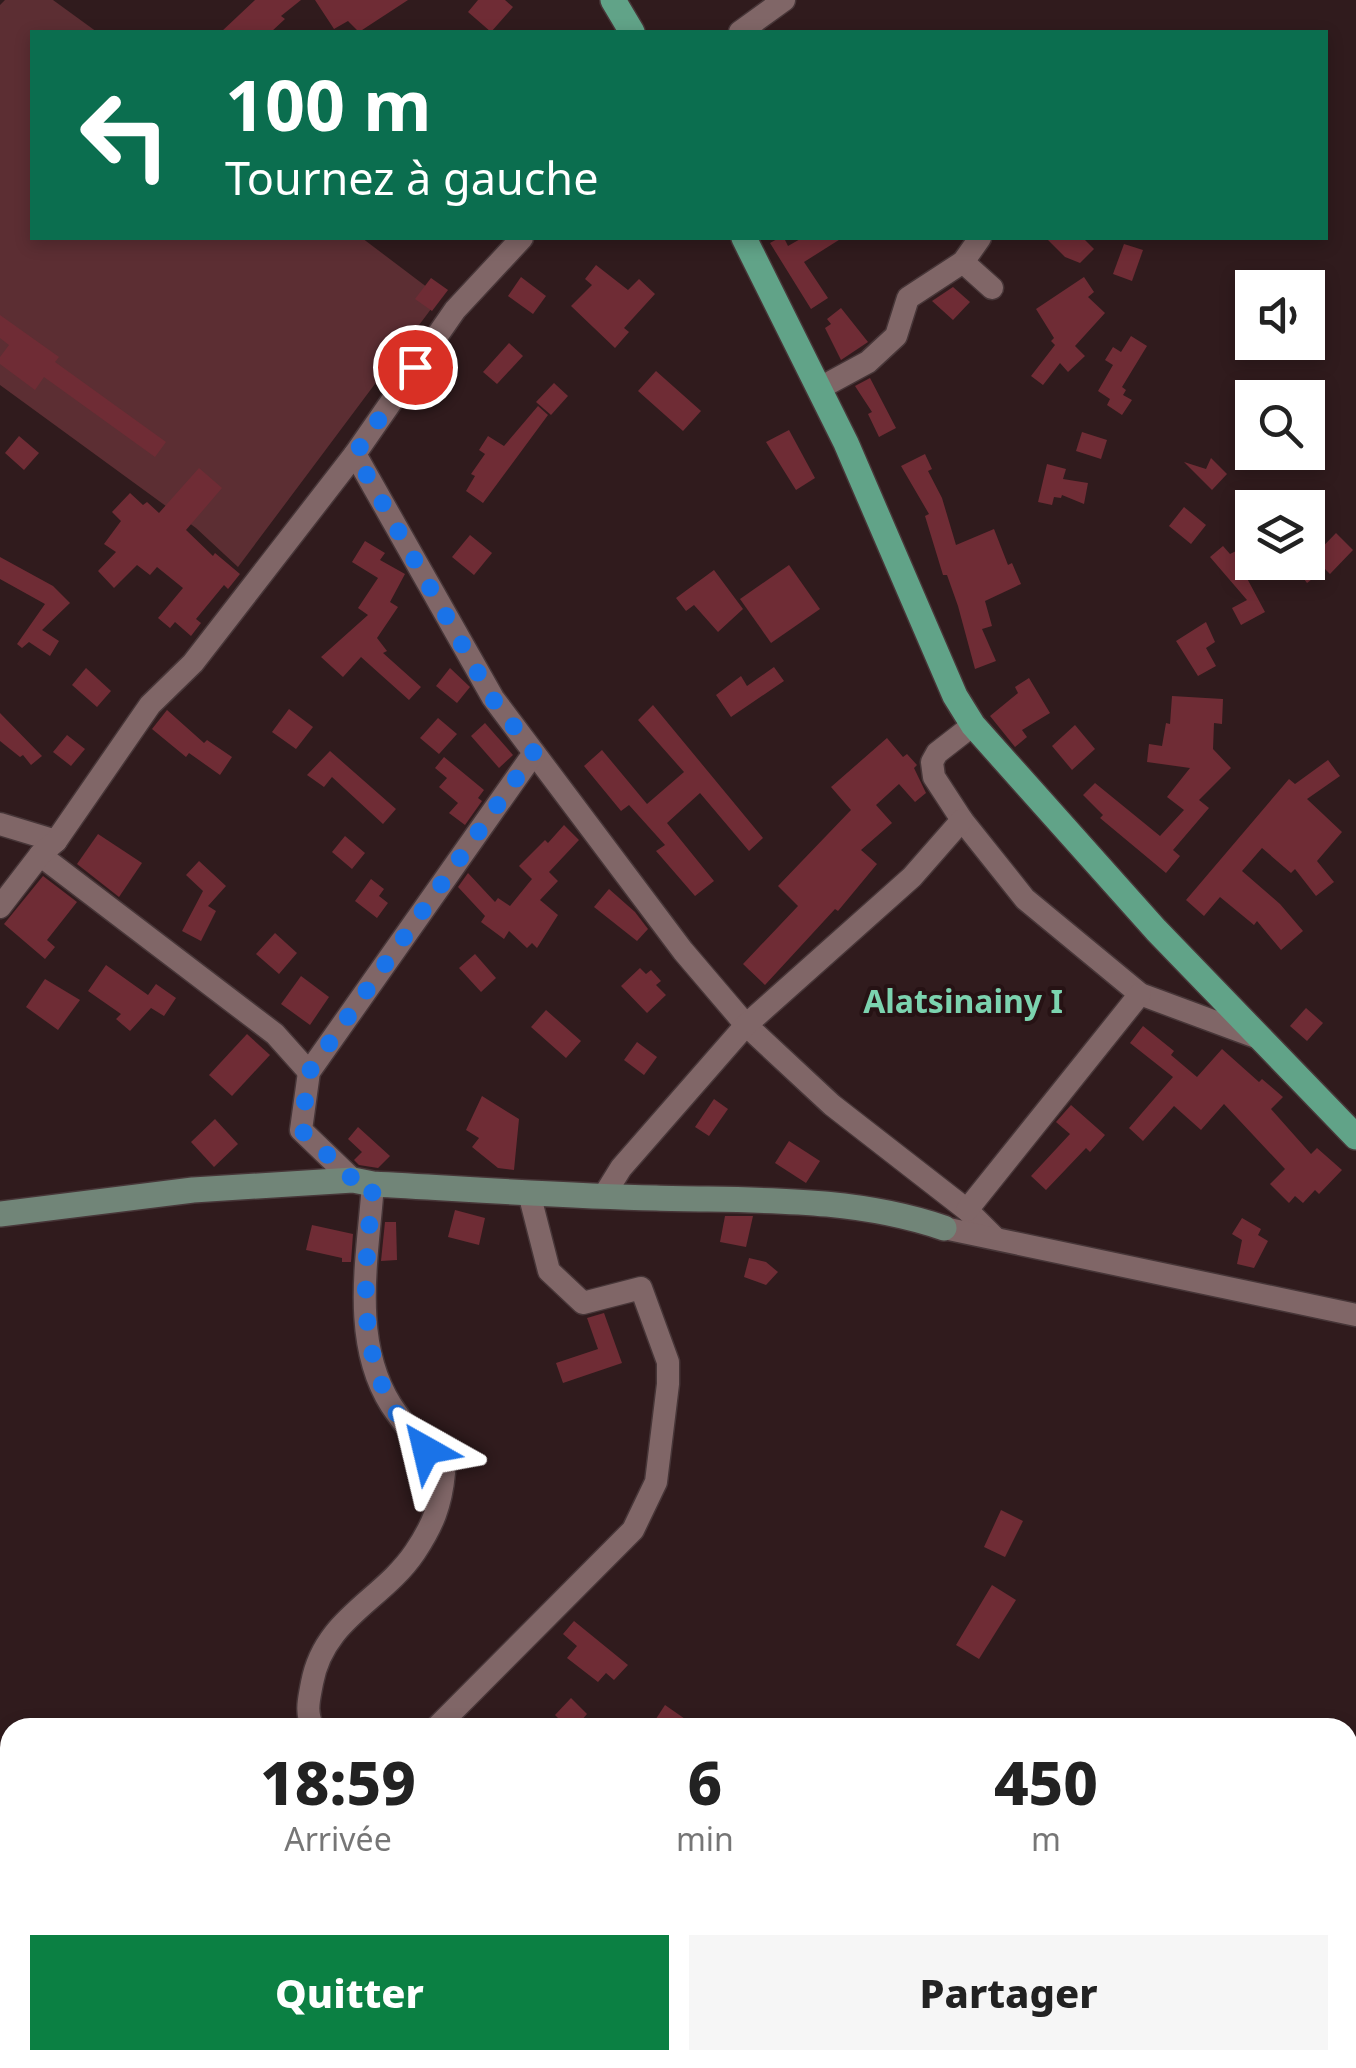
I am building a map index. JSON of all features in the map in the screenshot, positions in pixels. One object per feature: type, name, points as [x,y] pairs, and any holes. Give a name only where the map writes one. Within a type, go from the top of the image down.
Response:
[{"type":"main road","points":[[613,0],[631,30]]},
{"type":"main road","points":[[745,240],[820,388],[955,696],[973,725],[1256,1037],[1352,1128]]},
{"type":"street","points":[[743,30],[784,0]]},
{"type":"street","points":[[0,907],[48,848],[150,705],[194,663],[355,454],[454,310],[520,240]]},
{"type":"street","points":[[820,388],[868,362],[896,336],[908,298],[963,262],[979,240]]},
{"type":"street","points":[[963,262],[992,288]]},
{"type":"street","points":[[355,454],[492,698],[683,951],[746,1024],[832,1105],[968,1210],[994,1237]]},
{"type":"street","points":[[973,725],[937,754],[932,762],[934,777],[962,820],[1025,899],[1140,994],[1256,1037]]},
{"type":"street","points":[[308,1718],[316,1661],[339,1625],[414,1554],[440,1507],[444,1473],[390,1403],[370,1354],[364,1304],[363,1182],[301,1130],[309,1072],[534,753]]},
{"type":"street","points":[[603,1197],[621,1168],[746,1024],[912,877],[962,820]]},
{"type":"street","points":[[0,824],[48,848],[275,1034],[309,1072]]},
{"type":"street","points":[[968,1210],[1140,994]]},
{"type":"street","points":[[0,1214],[192,1190],[363,1182],[603,1197],[800,1200],[903,1214],[944,1228],[1046,1251],[1356,1315]]},
{"type":"street","points":[[446,1718],[633,1530],[656,1482],[668,1362],[641,1288],[584,1303],[550,1271],[529,1193]]},
{"type":"shaded area","points":[[5,0],[53,0],[94,30],[30,30],[30,240],[365,240],[440,297],[238,567],[196,528],[0,385],[0,5]]},
{"type":"building","points":[[255,0],[301,0],[281,16],[285,19],[273,30],[223,30]]},
{"type":"building","points":[[315,0],[408,0],[362,30],[348,21],[334,29]]},
{"type":"building","points":[[478,0],[505,0],[513,7],[493,30],[468,12]]},
{"type":"building","points":[[785,240],[788,246],[798,240],[839,240],[804,262],[828,298],[811,309],[770,243]]},
{"type":"building","points":[[1048,240],[1085,240],[1094,249],[1080,263],[1065,257]]},
{"type":"building","points":[[1124,244],[1143,250],[1132,281],[1113,274]]},
{"type":"building","points":[[596,265],[628,290],[639,279],[655,294],[624,328],[629,332],[615,348],[571,306],[592,285],[585,279]]},
{"type":"building","points":[[521,277],[546,296],[533,314],[508,296]]},
{"type":"building","points":[[1084,277],[1094,292],[1088,297],[1105,313],[1075,346],[1085,356],[1068,372],[1060,363],[1043,385],[1031,376],[1055,345],[1036,309]]},
{"type":"building","points":[[431,278],[448,290],[432,311],[415,299]]},
{"type":"building","points":[[953,287],[970,302],[953,320],[932,301]]},
{"type":"building","points":[[841,308],[868,342],[841,360],[825,328],[831,324],[827,319]]},
{"type":"building","points":[[0,315],[59,357],[55,362],[166,442],[155,457],[44,377],[35,390],[0,364],[9,345],[0,338]]},
{"type":"building","points":[[1131,336],[1147,346],[1122,387],[1126,390],[1123,395],[1132,400],[1122,415],[1107,405],[1110,399],[1098,391],[1113,365],[1105,360],[1113,347],[1121,352]]},
{"type":"building","points":[[509,343],[523,356],[497,384],[483,372]]},
{"type":"building","points":[[656,371],[701,411],[683,431],[638,391]]},
{"type":"building","points":[[870,378],[896,428],[879,437],[868,414],[872,412],[855,386]]},
{"type":"building","points":[[554,383],[568,396],[551,415],[536,402]]},
{"type":"building","points":[[538,406],[548,415],[483,503],[466,491],[475,476],[471,474],[485,454],[479,450],[488,436],[504,446]]},
{"type":"building","points":[[789,430],[815,478],[796,490],[766,442]]},
{"type":"building","points":[[1082,432],[1107,440],[1101,459],[1076,451]]},
{"type":"building","points":[[19,436],[39,453],[24,470],[5,453]]},
{"type":"building","points":[[925,454],[956,545],[994,529],[1008,565],[1012,563],[1021,584],[985,601],[992,626],[982,629],[996,661],[975,669],[958,606],[947,575],[943,575],[925,516],[929,514],[901,466]]},
{"type":"building","points":[[1211,458],[1227,474],[1212,490],[1184,462],[1206,469]]},
{"type":"building","points":[[1047,464],[1066,469],[1063,479],[1088,483],[1084,504],[1062,495],[1054,497],[1052,505],[1038,502]]},
{"type":"building","points":[[199,468],[222,488],[186,530],[213,556],[215,553],[240,574],[228,589],[224,585],[196,619],[201,623],[191,636],[175,622],[170,628],[158,618],[183,588],[157,567],[150,575],[137,565],[114,588],[98,571],[116,552],[104,544],[121,521],[112,512],[130,493],[159,513]]},
{"type":"building","points":[[1184,507],[1206,525],[1191,544],[1169,526]]},
{"type":"building","points":[[1336,533],[1353,550],[1330,574],[1325,569],[1325,544]]},
{"type":"building","points":[[470,535],[492,553],[474,575],[452,557]]},
{"type":"building","points":[[365,541],[385,553],[380,560],[405,574],[390,602],[398,607],[377,638],[387,651],[383,653],[421,687],[409,700],[361,657],[343,677],[321,657],[368,615],[358,608],[378,578],[352,562]]},
{"type":"building","points":[[1223,546],[1230,554],[1235,552],[1235,580],[1248,580],[1265,612],[1241,625],[1232,608],[1247,600],[1210,557]]},
{"type":"building","points":[[0,557],[53,586],[70,603],[42,630],[59,641],[50,656],[29,642],[22,648],[17,644],[45,604],[0,579]]},
{"type":"building","points":[[789,565],[820,609],[771,643],[740,599]]},
{"type":"building","points":[[714,570],[743,609],[718,632],[694,605],[686,611],[676,598]]},
{"type":"building","points":[[1206,622],[1215,642],[1206,648],[1216,666],[1198,676],[1176,641]]},
{"type":"building","points":[[774,667],[784,681],[731,717],[716,695],[741,676],[747,686]]},
{"type":"building","points":[[86,668],[111,691],[97,707],[72,685]]},
{"type":"building","points":[[450,668],[470,687],[457,703],[436,686]]},
{"type":"building","points":[[1029,678],[1050,713],[1022,730],[1027,737],[1015,747],[990,716],[1018,693],[1015,687]]},
{"type":"building","points":[[1172,696],[1223,699],[1222,724],[1214,723],[1213,749],[1231,768],[1199,800],[1209,808],[1173,850],[1180,856],[1166,873],[1100,818],[1103,815],[1083,795],[1095,783],[1160,836],[1184,810],[1167,797],[1190,768],[1147,762],[1149,744],[1162,746],[1166,723],[1170,724]]},
{"type":"building","points":[[653,705],[763,838],[749,851],[700,793],[667,823],[714,881],[695,896],[656,851],[665,845],[629,805],[621,811],[584,766],[602,750],[647,804],[684,772],[638,720]]},
{"type":"building","points":[[289,709],[313,727],[296,749],[272,732]]},
{"type":"building","points":[[167,710],[204,743],[207,740],[232,757],[220,775],[189,753],[186,757],[152,729]]},
{"type":"building","points":[[0,713],[42,756],[31,765],[23,755],[20,757],[0,741]]},
{"type":"building","points":[[438,718],[457,734],[439,754],[420,738]]},
{"type":"building","points":[[485,723],[513,755],[499,768],[471,736]]},
{"type":"building","points":[[1075,725],[1095,749],[1072,770],[1052,746]]},
{"type":"building","points":[[67,735],[85,749],[71,766],[53,752]]},
{"type":"building","points":[[887,738],[903,757],[907,754],[917,765],[914,768],[926,793],[915,802],[899,784],[876,805],[892,823],[861,850],[877,864],[838,911],[835,909],[765,985],[743,964],[798,906],[778,886],[851,810],[831,787]]},
{"type":"building","points":[[330,751],[396,809],[383,824],[332,777],[324,787],[307,775]]},
{"type":"building","points":[[444,757],[484,790],[478,798],[482,801],[465,825],[449,813],[458,803],[439,787],[447,778],[435,768]]},
{"type":"building","points":[[1328,760],[1340,776],[1307,799],[1342,832],[1317,861],[1334,882],[1316,896],[1295,869],[1291,873],[1262,848],[1242,871],[1280,904],[1303,931],[1281,950],[1257,921],[1254,925],[1220,897],[1204,916],[1186,900],[1289,779],[1295,784]]},
{"type":"building","points":[[564,825],[579,840],[549,872],[558,881],[540,900],[558,915],[537,948],[532,943],[527,948],[509,931],[504,939],[481,922],[485,916],[458,887],[468,873],[495,902],[498,898],[510,906],[532,879],[519,866]]},
{"type":"building","points":[[98,834],[142,863],[119,897],[77,864]]},
{"type":"building","points":[[345,836],[365,853],[352,869],[332,852]]},
{"type":"building","points":[[199,861],[226,886],[208,906],[216,911],[201,941],[182,931],[203,891],[186,875]]},
{"type":"building","points":[[43,876],[77,902],[47,940],[55,947],[45,959],[4,924]]},
{"type":"building","points":[[371,879],[384,889],[379,896],[388,903],[377,918],[355,901]]},
{"type":"building","points":[[609,889],[648,929],[637,941],[594,907]]},
{"type":"building","points":[[275,933],[297,953],[279,974],[256,954]]},
{"type":"building","points":[[475,954],[496,978],[481,992],[459,968]]},
{"type":"building","points":[[106,965],[148,995],[156,984],[176,998],[164,1016],[151,1008],[130,1031],[116,1019],[121,1014],[88,991]]},
{"type":"building","points":[[640,968],[646,974],[651,970],[661,981],[656,985],[666,995],[647,1013],[621,986]]},
{"type":"building","points":[[301,976],[329,997],[310,1025],[281,1004]]},
{"type":"building","points":[[45,979],[80,1000],[58,1030],[26,1007]]},
{"type":"building","points":[[1306,1008],[1323,1023],[1307,1041],[1290,1026]]},
{"type":"building","points":[[546,1010],[581,1041],[566,1058],[531,1027]]},
{"type":"building","points":[[1143,1026],[1174,1051],[1171,1055],[1197,1077],[1222,1049],[1259,1082],[1262,1079],[1283,1097],[1271,1109],[1311,1154],[1317,1148],[1342,1170],[1319,1194],[1315,1190],[1303,1203],[1295,1196],[1289,1203],[1270,1184],[1285,1169],[1224,1104],[1201,1130],[1174,1106],[1143,1141],[1129,1128],[1173,1077],[1130,1043]]},
{"type":"building","points":[[247,1034],[270,1055],[232,1096],[209,1075]]},
{"type":"building","points":[[637,1042],[657,1057],[644,1075],[624,1060]]},
{"type":"building","points":[[482,1096],[519,1119],[514,1170],[498,1168],[472,1147],[479,1138],[466,1130]]},
{"type":"building","points":[[714,1099],[728,1109],[709,1136],[695,1127]]},
{"type":"building","points":[[1071,1105],[1105,1135],[1090,1152],[1086,1148],[1046,1190],[1031,1176],[1070,1134],[1056,1122]]},
{"type":"building","points":[[215,1119],[238,1144],[214,1167],[191,1142]]},
{"type":"building","points":[[358,1127],[390,1156],[378,1168],[359,1165],[354,1160],[362,1152],[348,1139]]},
{"type":"building","points":[[789,1141],[820,1161],[806,1183],[775,1163]]},
{"type":"building","points":[[455,1210],[485,1218],[479,1245],[448,1237]]},
{"type":"building","points":[[725,1216],[753,1216],[746,1247],[720,1242]]},
{"type":"building","points":[[1242,1218],[1261,1229],[1258,1235],[1268,1241],[1254,1268],[1237,1264],[1242,1240],[1232,1234]]},
{"type":"building","points":[[385,1222],[396,1222],[397,1260],[381,1261]]},
{"type":"building","points":[[312,1225],[353,1234],[351,1262],[306,1250]]},
{"type":"building","points":[[749,1258],[766,1262],[778,1272],[766,1285],[744,1277]]},
{"type":"building","points":[[604,1313],[622,1363],[563,1383],[556,1363],[598,1349],[587,1318]]},
{"type":"building","points":[[1001,1510],[1023,1521],[1005,1557],[984,1547]]},
{"type":"building","points":[[992,1585],[1016,1600],[979,1659],[956,1645]]},
{"type":"building","points":[[574,1621],[628,1665],[614,1680],[606,1673],[598,1682],[567,1658],[577,1646],[563,1634]]},
{"type":"building","points":[[571,1698],[587,1714],[584,1718],[555,1715]]},
{"type":"building","points":[[665,1705],[684,1718],[657,1718]]},
{"type":"district","name":"Alatsinainy I","points":[[963,1000]]},
{"type":"route","points":[[415,367],[355,454],[492,698],[534,753],[309,1072],[301,1130],[354,1180],[373,1184],[364,1304],[370,1354],[390,1403],[426,1450]]}]
